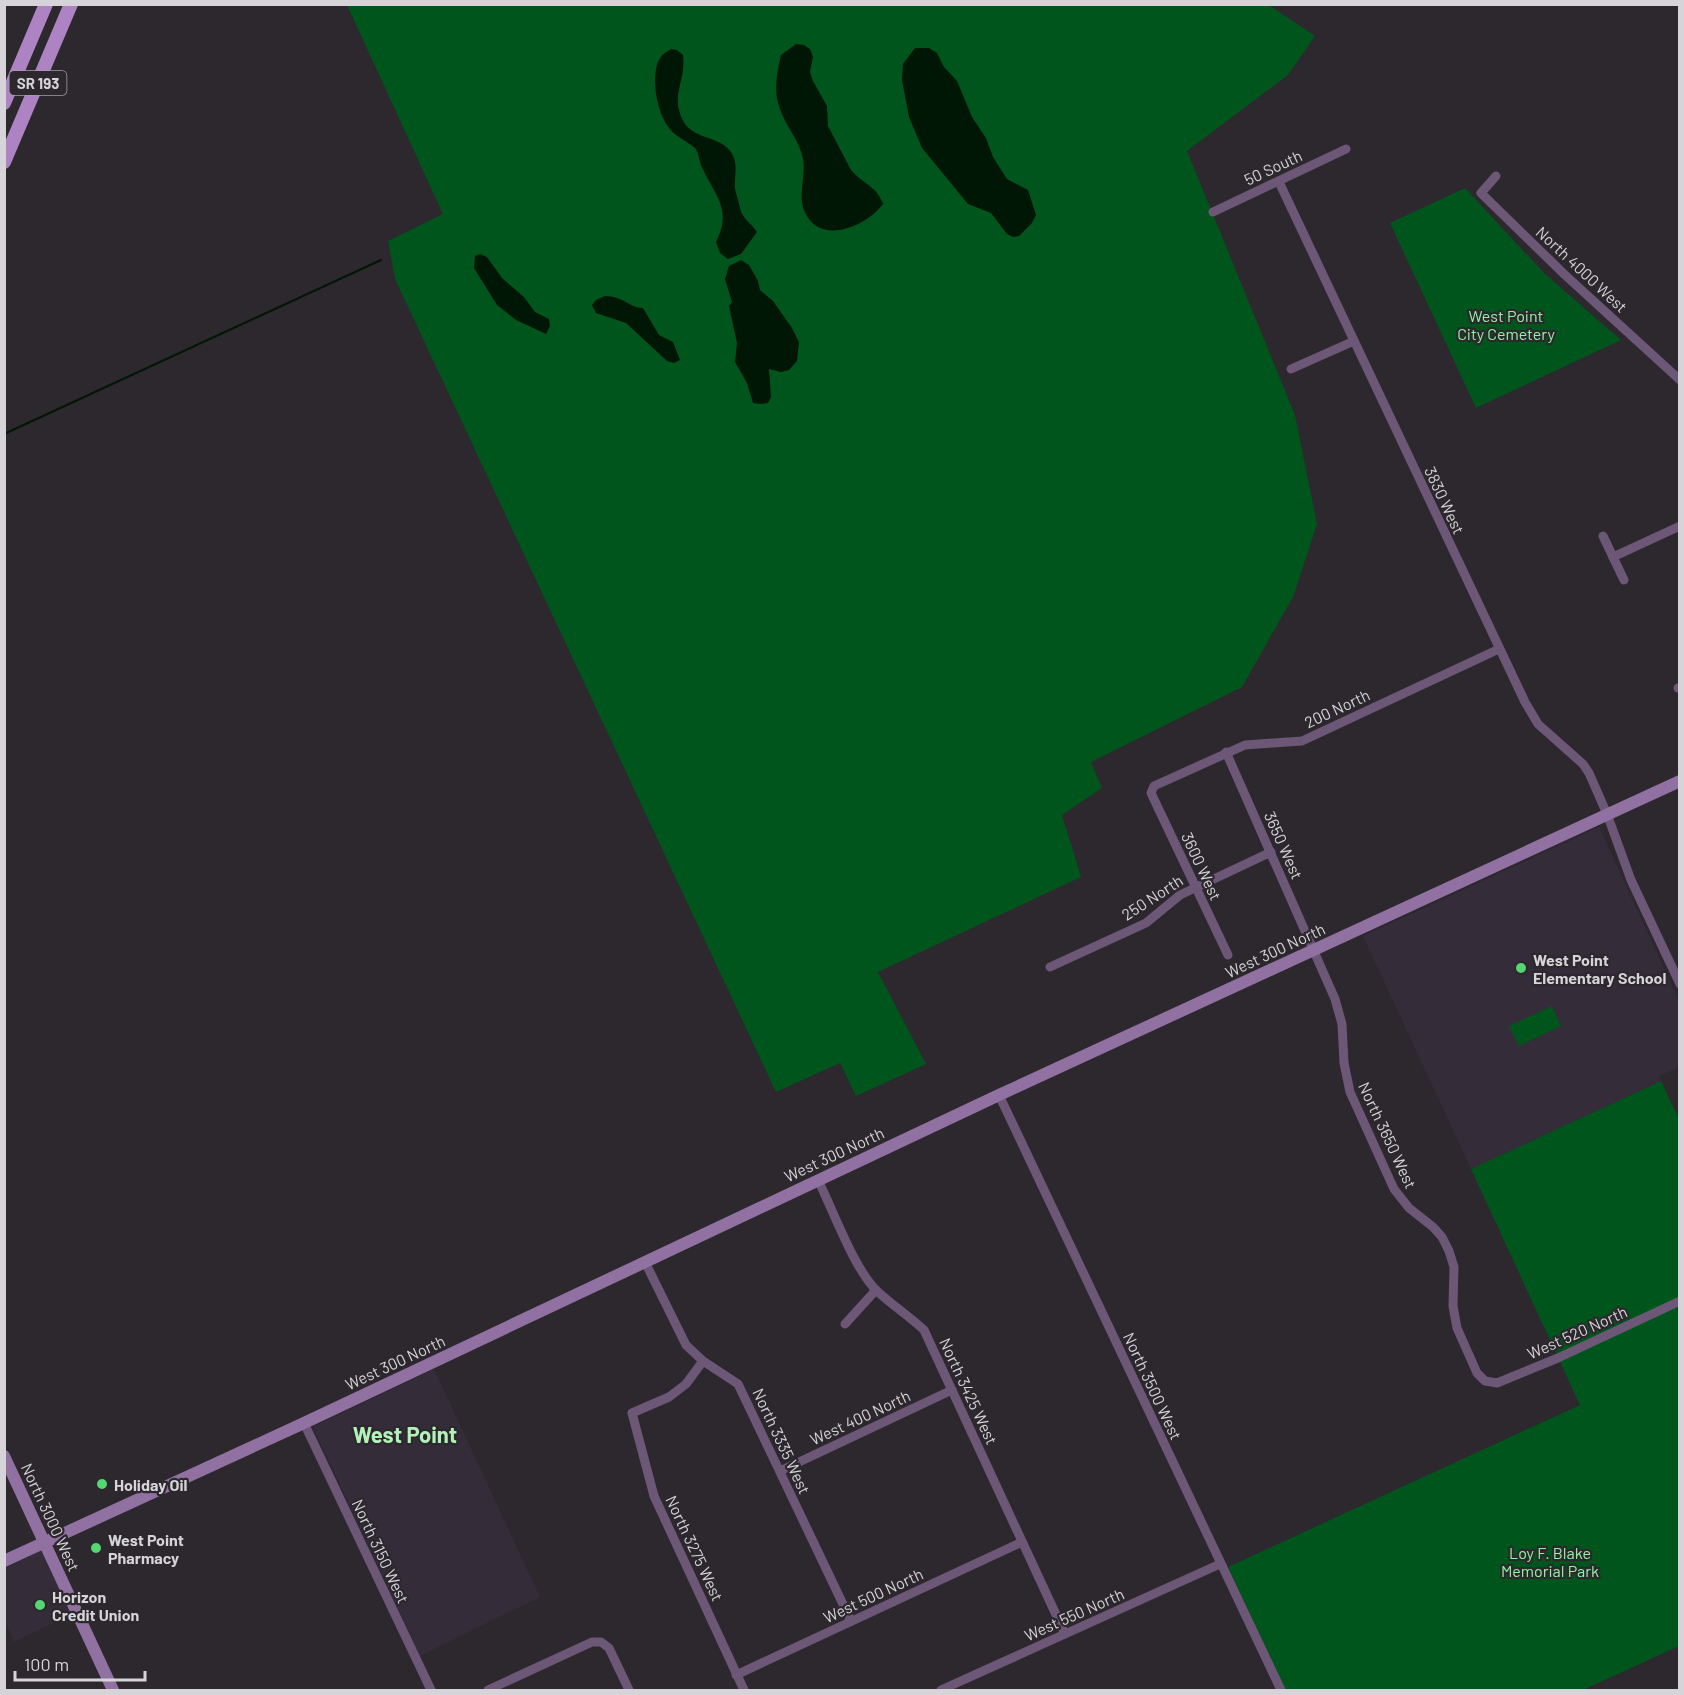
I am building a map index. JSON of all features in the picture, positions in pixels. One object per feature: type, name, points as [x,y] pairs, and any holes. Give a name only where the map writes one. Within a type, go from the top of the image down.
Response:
[{"type":"main road","name":"SR 193","points":[[4,103],[46,4]]},
{"type":"main road","name":"SR 193","points":[[4,162],[71,4]]},
{"type":"main road","name":"West 300 North","points":[[4,1561],[304,1424],[999,1095],[1680,781]]},
{"type":"main road","name":"North 3000 West","points":[[4,1456],[113,1690]]},
{"type":"street","name":"50 South","points":[[1213,212],[1346,149]]},
{"type":"street","name":"North 4000 West","points":[[1496,176],[1481,193],[1564,274],[1680,381]]},
{"type":"street","name":"3830 West","points":[[1279,182],[1499,649],[1532,714],[1547,733],[1583,764],[1589,773],[1631,880],[1680,984]]},
{"type":"street","points":[[1291,369],[1354,341]]},
{"type":"street","points":[[1613,557],[1680,526]]},
{"type":"street","points":[[1603,536],[1624,580]]},
{"type":"street","name":"200 North","points":[[1151,789],[1245,745],[1302,741],[1499,649]]},
{"type":"street","name":"3650 West","points":[[1226,752],[1314,950]]},
{"type":"street","name":"3600 West","points":[[1151,789],[1228,955]]},
{"type":"street","name":"250 North","points":[[1050,968],[1146,923],[1180,895],[1271,852]]},
{"type":"street","name":"North 3650 West","points":[[1314,950],[1339,1010],[1344,1036],[1344,1063],[1350,1092],[1394,1189],[1409,1208],[1442,1237],[1449,1251],[1454,1267],[1453,1306],[1457,1328],[1477,1374],[1485,1381]]},
{"type":"street","name":"North 3500 West","points":[[999,1095],[1281,1690]]},
{"type":"street","name":"North 3425 West","points":[[818,1180],[856,1260],[876,1290],[924,1330],[1065,1634]]},
{"type":"street","name":"North 3335 West","points":[[645,1262],[686,1345],[704,1361],[738,1384],[851,1621]]},
{"type":"street","points":[[845,1324],[876,1290]]},
{"type":"street","name":"West 520 North","points":[[1485,1381],[1497,1383],[1558,1358],[1680,1301]]},
{"type":"street","name":"North 3275 West","points":[[704,1361],[686,1384],[678,1390],[632,1413],[654,1496],[744,1690]]},
{"type":"street","name":"West 400 North","points":[[780,1471],[952,1390]]},
{"type":"street","name":"North 3150 West","points":[[304,1424],[431,1690]]},
{"type":"street","name":"West 500 North","points":[[736,1675],[1022,1542]]},
{"type":"street","name":"West 550 North","points":[[940,1690],[1220,1564]]},
{"type":"street","points":[[488,1690],[592,1642],[601,1642],[609,1648],[629,1690]]},
{"type":"shaded area","points":[[796,44],[810,49],[813,57],[810,72],[827,106],[828,126],[851,170],[877,193],[883,204],[865,220],[842,230],[820,228],[811,221],[802,204],[803,159],[780,109],[776,89],[781,55]]},
{"type":"shaded area","points":[[915,48],[929,48],[937,53],[944,67],[957,81],[972,117],[986,138],[993,157],[1007,179],[1028,190],[1036,215],[1032,223],[1019,236],[1013,237],[1007,234],[991,213],[968,204],[922,148],[909,117],[902,80],[903,64]]},
{"type":"shaded area","points":[[671,49],[683,55],[678,103],[683,120],[695,133],[718,142],[731,152],[735,161],[735,188],[741,211],[757,232],[741,254],[728,259],[720,253],[716,242],[723,220],[720,202],[695,148],[669,128],[658,105],[655,87],[656,69],[661,57]]},
{"type":"shaded area","points":[[480,254],[487,257],[502,278],[524,297],[535,312],[549,319],[550,326],[546,334],[516,320],[497,305],[474,268],[475,256]]},
{"type":"shaded area","points":[[741,260],[749,265],[760,290],[773,301],[799,342],[797,361],[789,370],[781,372],[769,369],[771,397],[768,403],[753,403],[747,383],[735,362],[737,343],[729,306],[732,302],[725,279],[729,266]]},
{"type":"shaded area","points":[[605,296],[643,308],[659,335],[673,342],[680,360],[674,363],[667,361],[626,323],[596,313],[592,305],[596,300]]},
{"type":"shaded area","name":"West Point Elementary School","points":[[1599,827],[1679,1001],[1679,1067],[1659,1076],[1661,1081],[1471,1169],[1363,936]]},
{"type":"shaded area","points":[[434,1369],[540,1597],[420,1656],[313,1427]]},
{"type":"shaded area","points":[[42,1550],[72,1614],[14,1642],[5,1621],[4,1568]]},
{"type":"green space","points":[[1267,4],[1315,36],[1288,75],[1187,151],[1295,415],[1317,524],[1293,597],[1242,687],[1091,762],[1102,788],[1062,815],[1081,877],[878,972],[926,1064],[856,1096],[840,1063],[776,1092],[395,279],[388,241],[443,214],[347,5]]},
{"type":"green space","name":"West Point City Cemetery","points":[[1465,188],[1544,273],[1621,340],[1476,408],[1390,223]]},
{"type":"green space","points":[[1552,1006],[1561,1026],[1519,1046],[1509,1026]]},
{"type":"green space","name":"Loy F. Blake Memorial Park","points":[[1661,1081],[1680,1121],[1679,1646],[1583,1690],[1286,1690],[1228,1567],[1580,1405],[1471,1169]]},
{"type":"waterway","points":[[4,434],[381,260]]},
{"type":"place","name":"West Point Elementary School","points":[[1521,968]]},
{"type":"place","name":"Holiday Oil","points":[[102,1484]]},
{"type":"place","name":"West Point Pharmacy","points":[[96,1548]]},
{"type":"place","name":"Horizon Credit Union","points":[[40,1605]]},
{"type":"district","name":"West Point","points":[[405,1434]]}]
